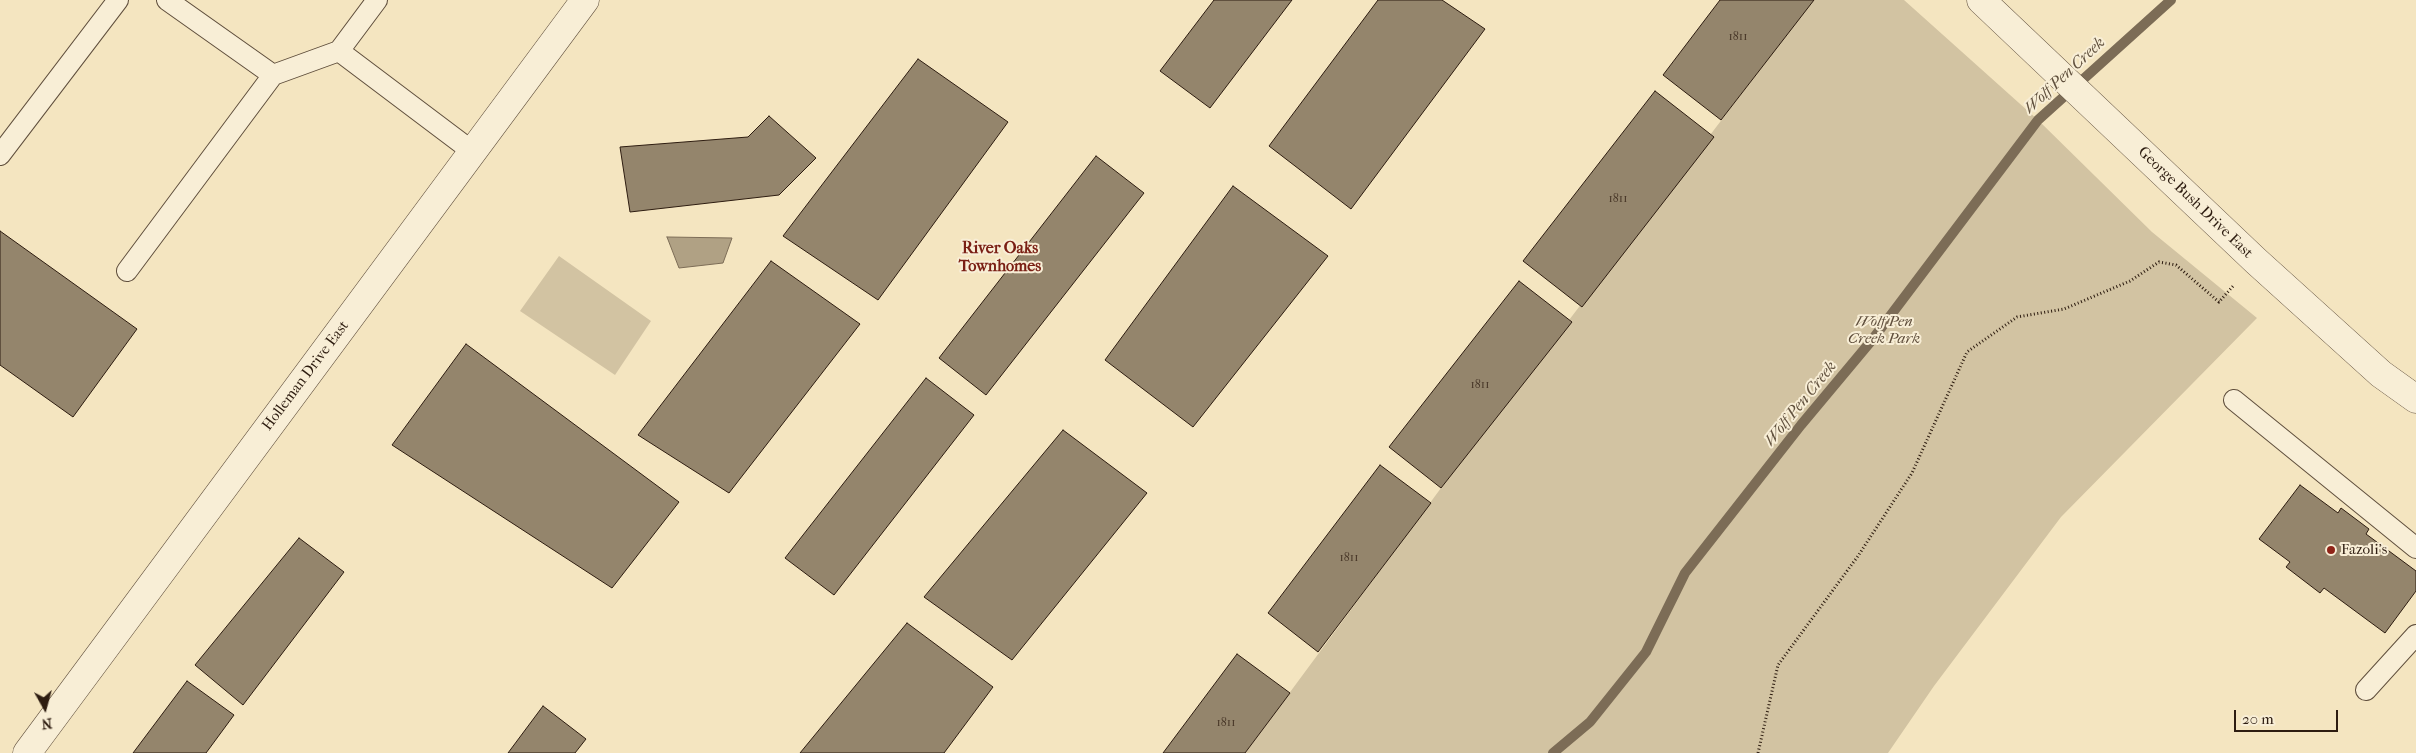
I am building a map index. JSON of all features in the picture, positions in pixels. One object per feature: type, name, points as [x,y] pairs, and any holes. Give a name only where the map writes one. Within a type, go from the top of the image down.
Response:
[{"type":"street","name":"Holleman Drive East","points":[[27,753],[585,0]]},
{"type":"street","name":"George Bush Drive East","points":[[1981,0],[2256,261],[2381,374],[2416,399]]},
{"type":"lane","points":[[0,155],[118,0]]},
{"type":"lane","points":[[167,0],[272,74]]},
{"type":"lane","points":[[127,271],[272,74],[338,51],[377,0]]},
{"type":"lane","points":[[338,51],[473,152]]},
{"type":"lane","points":[[2234,400],[2416,548]]},
{"type":"lane","points":[[2366,690],[2416,635]]},
{"type":"path","points":[[1758,753],[1778,666],[1858,556],[1912,473],[1967,352],[2017,317],[2064,308],[2130,281],[2159,262],[2176,265],[2219,302],[2256,261]]},
{"type":"green space","name":"Wolf Pen Creek Park","points":[[1813,0],[1904,0],[2038,120],[2152,232],[2257,318],[2061,517],[1934,686],[1888,753],[1245,753],[1441,488]]},
{"type":"green space","points":[[559,256],[651,321],[615,375],[520,311]]},
{"type":"shaded area","points":[[667,237],[732,238],[723,263],[679,268]]},
{"type":"building","points":[[1214,0],[1292,0],[1210,108],[1160,71]]},
{"type":"building","points":[[1378,0],[1442,0],[1485,29],[1351,209],[1269,146]]},
{"type":"building","points":[[1720,0],[1814,0],[1721,120],[1663,75]]},
{"type":"building","points":[[918,59],[1008,122],[878,300],[783,236]]},
{"type":"building","points":[[1655,91],[1714,137],[1582,307],[1523,261]]},
{"type":"building","points":[[769,116],[816,158],[779,195],[630,212],[620,147],[748,137]]},
{"type":"building","points":[[1096,156],[1144,193],[986,395],[939,358]]},
{"type":"building","points":[[1233,186],[1328,256],[1193,427],[1105,360]]},
{"type":"building","points":[[0,231],[137,329],[73,417],[0,365]]},
{"type":"building","points":[[771,261],[860,324],[729,493],[638,435]]},
{"type":"building","points":[[1519,281],[1572,322],[1441,488],[1389,447]]},
{"type":"building","points":[[466,344],[679,502],[612,588],[392,445]]},
{"type":"building","points":[[926,378],[974,415],[834,595],[785,558]]},
{"type":"building","points":[[1063,430],[1147,493],[1012,660],[924,597]]},
{"type":"building","points":[[1380,465],[1431,503],[1318,652],[1268,613]]},
{"type":"building","name":"Fazoli's","points":[[2300,485],[2338,513],[2341,508],[2369,529],[2366,534],[2416,571],[2416,591],[2385,633],[2324,588],[2320,593],[2286,567],[2290,562],[2259,539]]},
{"type":"building","points":[[299,538],[344,572],[243,705],[195,665]]},
{"type":"building","points":[[907,623],[993,687],[944,753],[800,753]]},
{"type":"building","points":[[1237,654],[1290,693],[1245,753],[1163,753]]},
{"type":"building","points":[[187,681],[234,715],[206,753],[133,753]]},
{"type":"building","points":[[543,706],[586,739],[575,753],[508,753]]},
{"type":"waterway","name":"Wolf Pen Creek","points":[[1553,753],[1590,722],[1646,652],[1685,573],[1801,425],[1872,340],[2038,120],[2171,0]]},
{"type":"place","name":"Fazoli's","points":[[2331,550]]},
{"type":"district","name":"River Oaks Townhomes","points":[[1000,258]]}]
